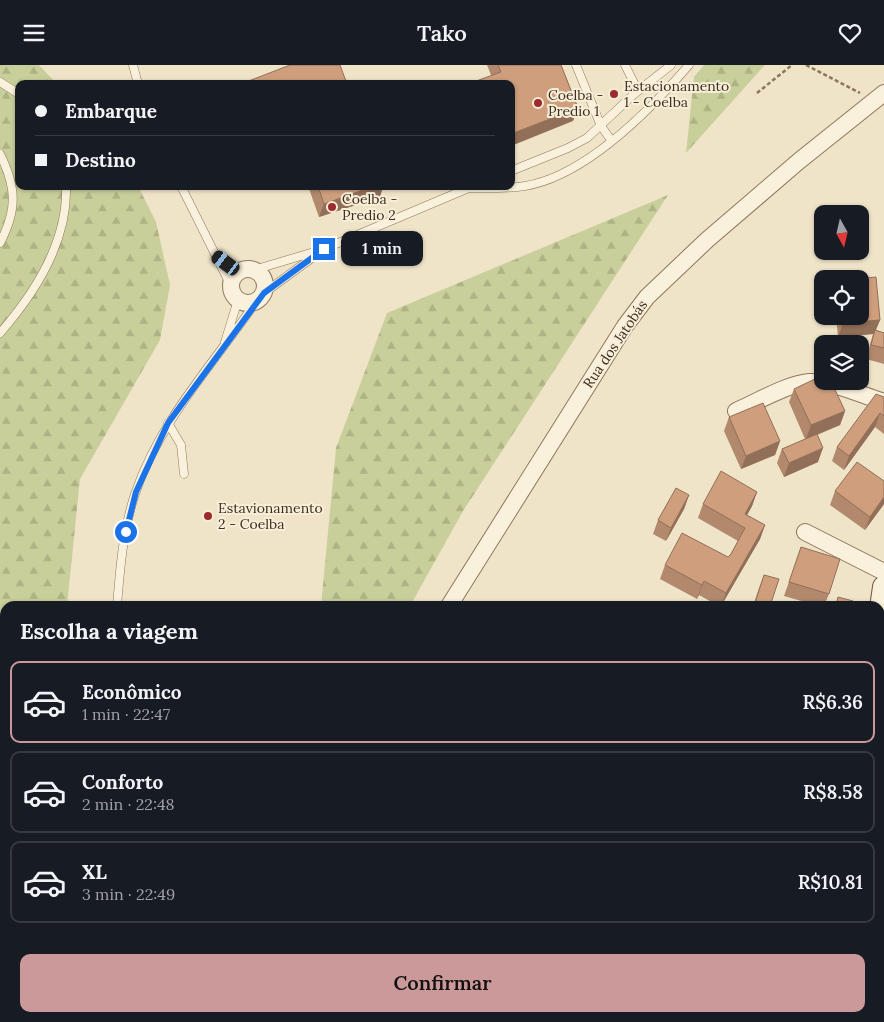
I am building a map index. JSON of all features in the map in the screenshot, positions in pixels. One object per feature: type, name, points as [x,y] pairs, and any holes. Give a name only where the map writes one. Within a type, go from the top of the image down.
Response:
[{"type":"street","name":"Rua dos Jatobás","points":[[452,601],[624,326],[647,297],[750,202],[879,97]]},
{"type":"street","points":[[263,277],[265,287],[260,297],[243,303],[240,282],[263,277]]},
{"type":"street","points":[[736,411],[808,382],[834,386],[884,402]]},
{"type":"street","points":[[805,532],[884,572]]},
{"type":"street","points":[[883,601],[884,587]]},
{"type":"lane","points":[[133,65],[137,80]]},
{"type":"lane","points":[[576,65],[602,126],[611,140]]},
{"type":"lane","points":[[626,65],[638,91]]},
{"type":"lane","points":[[515,169],[568,148],[602,126],[638,91],[671,65]]},
{"type":"lane","points":[[678,65],[682,73]]},
{"type":"lane","points":[[515,186],[538,183],[589,159],[648,109],[689,65]]},
{"type":"lane","points":[[0,83],[15,92]]},
{"type":"lane","points":[[0,154],[8,169],[14,199],[12,215],[0,243]]},
{"type":"lane","points":[[0,333],[23,304],[53,251],[63,225],[66,190]]},
{"type":"lane","points":[[183,190],[214,255],[240,282]]},
{"type":"lane","points":[[240,282],[324,249],[463,190]]},
{"type":"lane","points":[[118,601],[130,511],[149,461],[168,423],[260,297],[324,249]]},
{"type":"lane","points":[[214,255],[240,282]]},
{"type":"lane","points":[[222,351],[240,282]]},
{"type":"lane","points":[[168,423],[181,445],[184,474]]},
{"type":"path","points":[[757,93],[792,65]]},
{"type":"path","points":[[806,65],[879,97]]},
{"type":"green space","points":[[0,65],[39,65],[53,80],[15,80],[15,190],[140,190],[156,222],[170,285],[160,340],[80,479],[68,601],[0,601]]},
{"type":"green space","points":[[704,65],[765,65],[686,153],[694,77]]},
{"type":"green space","points":[[668,195],[463,511],[413,601],[321,601],[336,448],[387,313]]},
{"type":"building","points":[[290,65],[340,65],[346,80],[251,80]]},
{"type":"building","name":"Coelba - Predio 1","points":[[498,65],[561,65],[578,108],[515,132],[515,80],[479,80],[501,72]]},
{"type":"building","points":[[319,190],[363,190],[324,204]]},
{"type":"building","points":[[876,277],[880,320],[869,321],[869,278]]},
{"type":"building","points":[[875,330],[884,333],[884,348],[871,345]]},
{"type":"building","points":[[814,379],[814,390],[835,390],[845,411],[811,425],[794,389]]},
{"type":"building","points":[[876,394],[884,397],[884,416],[880,413],[849,456],[837,447]]},
{"type":"building","points":[[763,403],[780,441],[746,456],[729,417]]},
{"type":"building","points":[[817,434],[823,448],[789,463],[782,449]]},
{"type":"building","points":[[857,462],[884,481],[884,497],[870,517],[835,491]]},
{"type":"building","points":[[721,471],[757,492],[745,514],[765,525],[726,593],[704,581],[702,585],[665,565],[682,533],[728,557],[731,554],[745,528],[703,504]]},
{"type":"building","points":[[676,488],[689,495],[671,528],[658,520]]},
{"type":"building","points":[[801,547],[840,559],[829,594],[789,582]]},
{"type":"building","points":[[764,575],[779,579],[772,601],[756,601]]},
{"type":"building","points":[[838,597],[853,601],[837,601]]},
{"type":"place","name":"Estacionamento 1 - Coelba","points":[[614,94]]},
{"type":"place","name":"Coelba - Predio 1","points":[[538,103]]},
{"type":"place","name":"Coelba - Predio 2","points":[[332,207]]},
{"type":"place","name":"Estavionamento 2 - Coelba","points":[[208,516]]},
{"type":"route","points":[[126,532],[136,492],[152,453],[168,423],[264,293],[324,249]]}]
